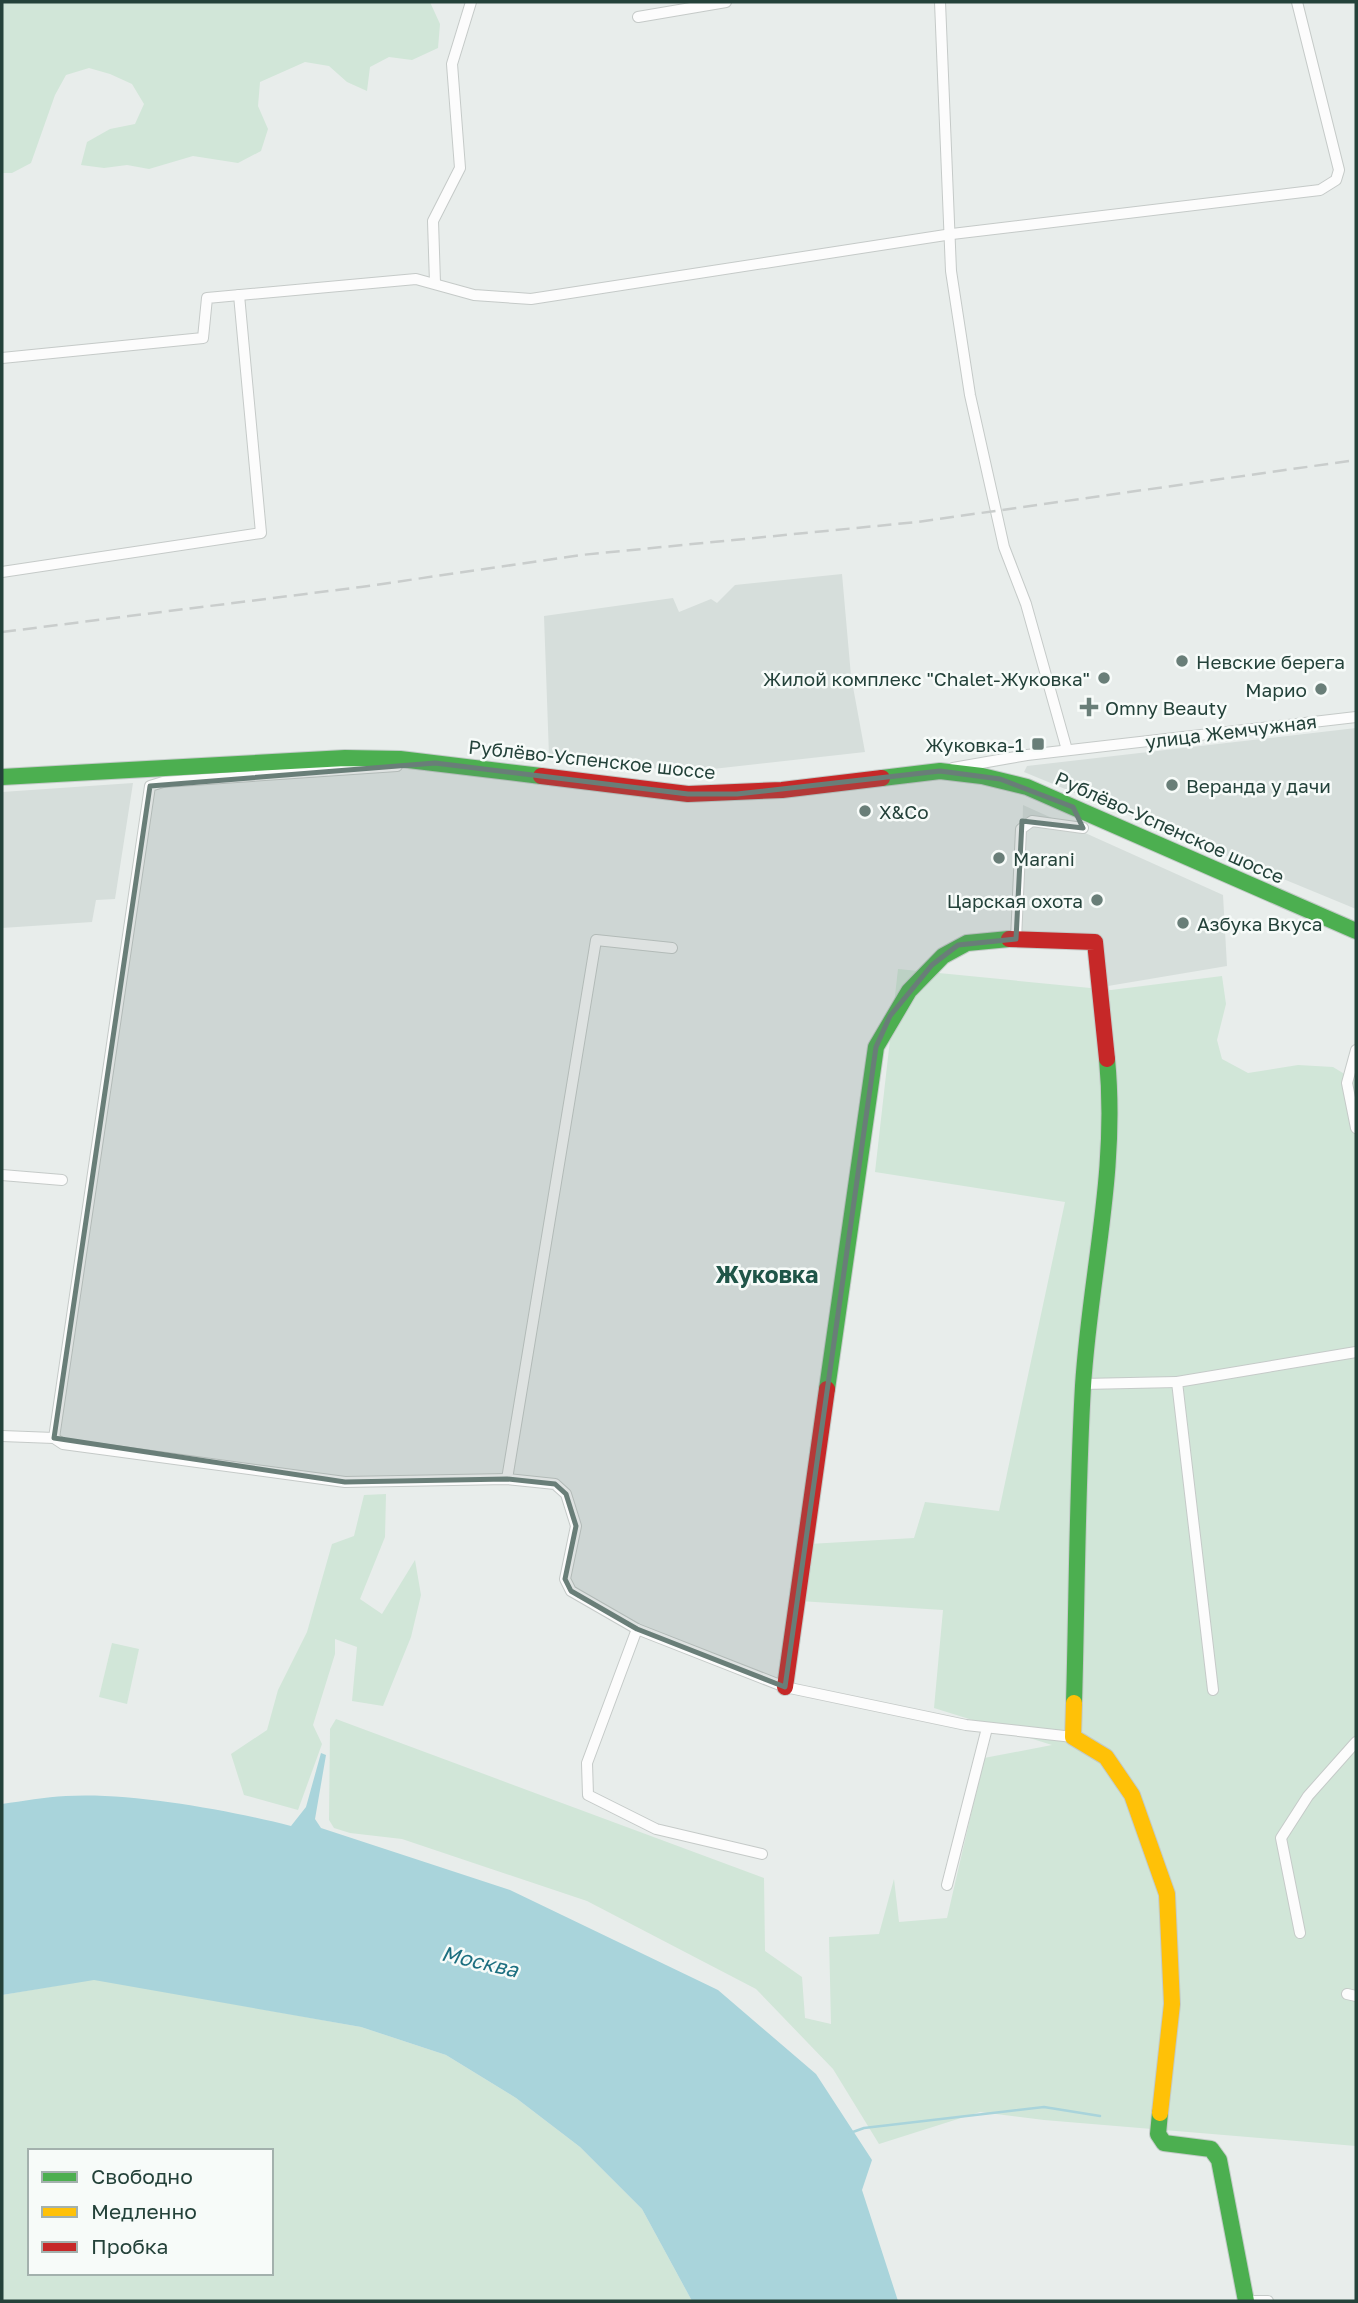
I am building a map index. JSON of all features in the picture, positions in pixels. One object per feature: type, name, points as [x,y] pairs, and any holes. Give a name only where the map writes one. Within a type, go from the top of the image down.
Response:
[{"type":"street","points":[[435,283],[433,220],[460,168],[452,64],[471,2]]},
{"type":"street","points":[[638,17],[726,2]]},
{"type":"street","points":[[940,2],[952,234],[951,271],[960,326],[994,509],[1004,547],[1026,604],[1067,750]]},
{"type":"street","points":[[2,358],[203,338],[207,298],[368,281],[416,279],[474,295],[531,299],[952,234],[1329,187],[1336,180],[1339,170],[1297,2]]},
{"type":"street","points":[[2,572],[261,533],[239,295]]},
{"type":"street","name":"улица Жемчужная","points":[[940,771],[1067,750],[1356,717]]},
{"type":"street","name":"Рублёво-Успенское шоссе","points":[[2,777],[326,759],[400,759],[688,794],[782,790],[940,771],[1000,779],[1073,807],[1356,931]]},
{"type":"street","points":[[54,1438],[150,786],[163,782],[435,764]]},
{"type":"street","points":[[1016,939],[1021,829],[1032,821],[1083,828],[1073,807]]},
{"type":"street","points":[[785,1686],[876,1047],[890,1016],[932,965],[958,945],[1016,939],[1096,942],[1111,1103],[1110,1139],[1083,1384],[1073,1737]]},
{"type":"street","points":[[507,1479],[596,940],[672,948]]},
{"type":"street","points":[[1356,1050],[1347,1083],[1356,1128]]},
{"type":"street","points":[[2,1175],[62,1180]]},
{"type":"street","points":[[1083,1384],[1177,1382],[1356,1352]]},
{"type":"street","points":[[1177,1382],[1213,1690]]},
{"type":"street","points":[[2,1436],[54,1438],[63,1444],[345,1482],[507,1479],[555,1484],[566,1494],[576,1526],[565,1579],[571,1591],[637,1629],[785,1686],[987,1728],[1073,1737],[1106,1758],[1132,1795],[1167,1894],[1172,2004],[1158,2134],[1164,2143],[1211,2149],[1219,2160],[1246,2301]]},
{"type":"street","points":[[637,1629],[587,1763],[588,1795],[656,1829],[762,1854]]},
{"type":"street","points":[[947,1885],[987,1728]]},
{"type":"street","points":[[1300,1933],[1281,1838],[1308,1796],[1356,1742]]},
{"type":"street","points":[[1251,2301],[1268,2301]]},
{"type":"highlighted area","points":[[435,763],[688,794],[737,794],[940,771],[1000,779],[1073,807],[1083,828],[1022,821],[1016,939],[958,945],[932,965],[890,1016],[876,1047],[785,1687],[637,1629],[571,1591],[565,1579],[576,1526],[566,1494],[555,1484],[507,1479],[345,1482],[54,1438],[150,786]]},
{"type":"shaded area","points":[[842,574],[851,676],[865,752],[686,772],[549,756],[544,616],[673,598],[679,612],[711,599],[717,603],[735,585]]},
{"type":"shaded area","points":[[1356,728],[1356,909],[1024,772],[1027,766]]},
{"type":"shaded area","points":[[133,783],[115,899],[96,900],[92,922],[2,928],[2,792]]},
{"type":"shaded area","points":[[1023,805],[1223,895],[1227,966],[1102,987],[1100,935],[1020,932]]},
{"type":"green space","points":[[2,2],[430,2],[440,24],[438,48],[412,60],[389,57],[370,67],[367,91],[347,82],[329,66],[305,62],[260,82],[258,106],[268,129],[261,151],[238,163],[193,156],[149,169],[127,165],[104,168],[81,165],[87,142],[110,129],[135,124],[144,104],[132,84],[110,74],[89,68],[66,75],[55,95],[31,163],[12,173],[2,173]]},
{"type":"green space","points":[[898,969],[1111,990],[1222,976],[1226,1004],[1217,1040],[1222,1059],[1248,1073],[1298,1065],[1333,1067],[1356,1081],[1356,2146],[1044,2120],[980,2112],[879,2144],[833,2069],[756,1989],[587,1901],[402,1839],[350,1833],[334,1828],[329,1820],[330,1729],[336,1719],[764,1878],[765,1951],[802,1977],[805,2018],[831,2024],[829,1937],[879,1934],[894,1879],[899,1922],[947,1918],[984,1758],[1052,1745],[934,1708],[943,1610],[799,1601],[809,1544],[914,1538],[925,1502],[999,1511],[1065,1202],[875,1172]]},
{"type":"green space","points":[[386,1494],[385,1537],[360,1599],[382,1614],[415,1560],[421,1595],[411,1637],[383,1706],[352,1701],[357,1647],[335,1639],[335,1654],[313,1725],[322,1744],[298,1810],[244,1795],[231,1754],[267,1730],[278,1690],[307,1632],[332,1544],[354,1536],[364,1495]]},
{"type":"green space","points":[[112,1643],[139,1649],[127,1704],[99,1697]]},
{"type":"green space","points":[[94,1979],[361,2027],[446,2055],[516,2098],[580,2147],[642,2209],[692,2301],[2,2301],[2,1995]]},
{"type":"water","name":"Москва","points":[[321,1753],[326,1755],[315,1819],[321,1828],[510,1890],[718,1990],[816,2074],[872,2160],[862,2190],[898,2301],[692,2301],[642,2209],[580,2147],[516,2098],[446,2055],[361,2027],[94,1980],[2,1995],[2,1804],[66,1796],[119,1797],[209,1808],[291,1826],[306,1807]]},
{"type":"waterway","points":[[850,2133],[864,2128],[1044,2107],[1100,2116]]},
{"type":"railway","points":[[2,632],[361,587],[581,555],[917,522],[1356,460]]},
{"type":"traffic: fast","points":[[2,777],[345,758],[400,759],[541,776]]},
{"type":"traffic: fast","points":[[882,778],[940,771],[982,776],[1027,787],[1356,931]]},
{"type":"traffic: fast","points":[[827,1389],[876,1047],[909,991],[943,956],[967,943],[1009,939]]},
{"type":"traffic: fast","points":[[1074,1703],[1083,1386],[1106,1183],[1109,1142],[1107,1059]]},
{"type":"traffic: fast","points":[[1160,2113],[1158,2134],[1164,2143],[1211,2149],[1219,2160],[1246,2301]]},
{"type":"traffic: slow","points":[[1074,1703],[1073,1737],[1106,1757],[1132,1795],[1167,1894],[1172,2004],[1160,2113]]},
{"type":"traffic: jam","points":[[541,776],[688,794],[782,790],[882,778]]},
{"type":"traffic: jam","points":[[1009,939],[1095,942],[1107,1059]]},
{"type":"traffic: jam","points":[[785,1687],[827,1389]]},
{"type":"place","name":"Невские берега","points":[[1182,661]]},
{"type":"place","name":"Жилой комплекс \"Chalet-Жуковка\"","points":[[1104,678]]},
{"type":"place","name":"Марио","points":[[1321,689]]},
{"type":"place","name":"Omny Beauty","points":[[1089,707]]},
{"type":"place","name":"Жуковка-1","points":[[1038,744]]},
{"type":"place","name":"Веранда у дачи","points":[[1172,785]]},
{"type":"place","name":"X&Co","points":[[865,811]]},
{"type":"place","name":"Marani","points":[[999,858]]},
{"type":"place","name":"Царская охота","points":[[1097,900]]},
{"type":"place","name":"Азбука Вкуса","points":[[1183,923]]},
{"type":"district","name":"Жуковка","points":[[767,1274]]}]
